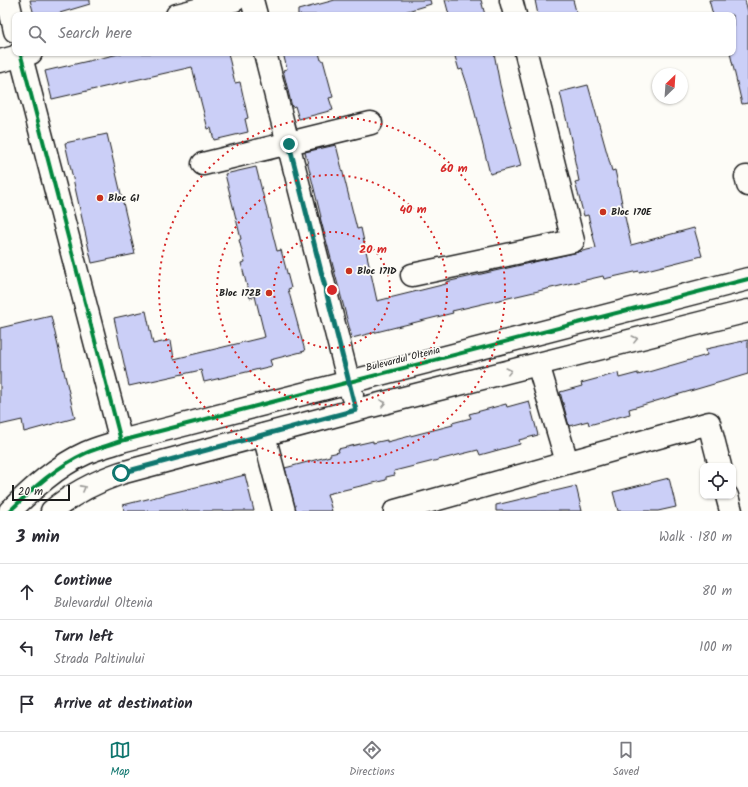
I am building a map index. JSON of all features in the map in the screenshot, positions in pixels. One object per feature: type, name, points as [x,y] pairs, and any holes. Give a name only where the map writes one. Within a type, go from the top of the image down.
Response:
[{"type":"street","points":[[8,0],[12,18]]},
{"type":"street","points":[[189,12],[235,0]]},
{"type":"street","points":[[252,0],[255,12]]},
{"type":"street","points":[[511,0],[514,12]]},
{"type":"street","points":[[0,61],[17,56]]},
{"type":"street","points":[[25,56],[121,441]]},
{"type":"street","points":[[267,56],[356,410]]},
{"type":"street","points":[[412,275],[573,241],[527,56]]},
{"type":"street","points":[[203,164],[371,123]]},
{"type":"street","points":[[748,177],[746,177],[748,185]]},
{"type":"street","name":"Bulevardul Oltenia","points":[[10,511],[33,487],[86,453],[121,441],[348,381],[748,279]]},
{"type":"street","points":[[33,487],[52,511],[73,494],[96,481],[121,473],[356,410],[748,311]]},
{"type":"street","points":[[538,364],[567,462]]},
{"type":"street","points":[[395,511],[709,422],[719,463]]},
{"type":"street","points":[[264,435],[284,511]]},
{"type":"street","points":[[728,499],[731,511]]},
{"type":"building","points":[[30,0],[90,0],[90,4],[63,12],[33,12]]},
{"type":"building","points":[[335,0],[430,0],[431,4],[404,12],[298,12],[298,10]]},
{"type":"building","points":[[445,0],[481,0],[484,12],[448,12]]},
{"type":"building","points":[[535,0],[573,0],[576,12],[537,12]]},
{"type":"building","points":[[709,0],[745,0],[748,12],[748,103],[742,104],[731,56],[736,56],[736,12],[712,12]]},
{"type":"building","points":[[110,56],[229,56],[235,83],[240,82],[248,118],[245,119],[248,132],[214,140],[211,128],[208,129],[192,67],[52,99],[45,71]]},
{"type":"building","points":[[284,56],[320,56],[321,60],[323,60],[333,97],[329,98],[333,110],[299,119],[295,106],[292,107],[283,70],[287,69]]},
{"type":"building","points":[[455,56],[495,56],[500,85],[521,166],[490,174],[470,93],[462,69],[459,70]]},
{"type":"building","points":[[588,85],[612,171],[615,170],[631,245],[694,228],[702,256],[639,272],[604,279],[603,276],[452,311],[453,313],[352,338],[320,217],[305,152],[336,145],[357,229],[361,228],[377,301],[446,284],[446,282],[596,248],[588,215],[584,216],[575,182],[579,181],[575,157],[560,92]]},
{"type":"building","name":"Bloc G1","points":[[107,134],[135,254],[92,263],[65,143]]},
{"type":"building","points":[[256,167],[277,251],[281,250],[291,288],[288,289],[305,351],[270,360],[272,366],[204,382],[201,370],[129,386],[114,318],[146,311],[153,344],[171,340],[174,359],[265,337],[255,296],[250,298],[241,263],[245,262],[239,240],[241,239],[225,174]]},
{"type":"building","points":[[51,316],[75,418],[24,432],[22,420],[0,425],[0,328]]},
{"type":"building","points":[[748,340],[748,374],[629,409],[630,414],[589,425],[588,421],[569,426],[560,392],[582,386],[581,383],[618,373],[619,378],[638,373],[638,375],[707,355],[706,349]]},
{"type":"building","points":[[529,401],[538,435],[519,440],[520,444],[480,455],[478,450],[394,471],[395,475],[386,477],[386,480],[327,494],[332,511],[296,511],[285,468],[330,456],[330,454],[339,452],[338,449],[373,441],[373,443],[387,440],[387,442],[453,425],[452,423],[471,418],[469,414],[506,404],[507,407]]},
{"type":"building","points":[[245,475],[254,511],[124,511],[123,505]]},
{"type":"building","points":[[669,478],[676,507],[658,511],[618,511],[613,492]]},
{"type":"building","points":[[576,486],[582,511],[496,511],[496,505]]},
{"type":"cycle path","points":[[21,56],[121,441]]},
{"type":"cycle path","points":[[10,511],[36,486],[65,464],[90,451],[121,441],[748,279]]},
{"type":"place","name":"Bloc G1","points":[[100,198]]},
{"type":"place","name":"Bloc 170E","points":[[603,212]]},
{"type":"place","name":"Bloc 171D","points":[[349,271]]},
{"type":"place","name":"Bloc 172B","points":[[269,293]]},
{"type":"route","points":[[121,473],[356,410],[289,144]]}]
